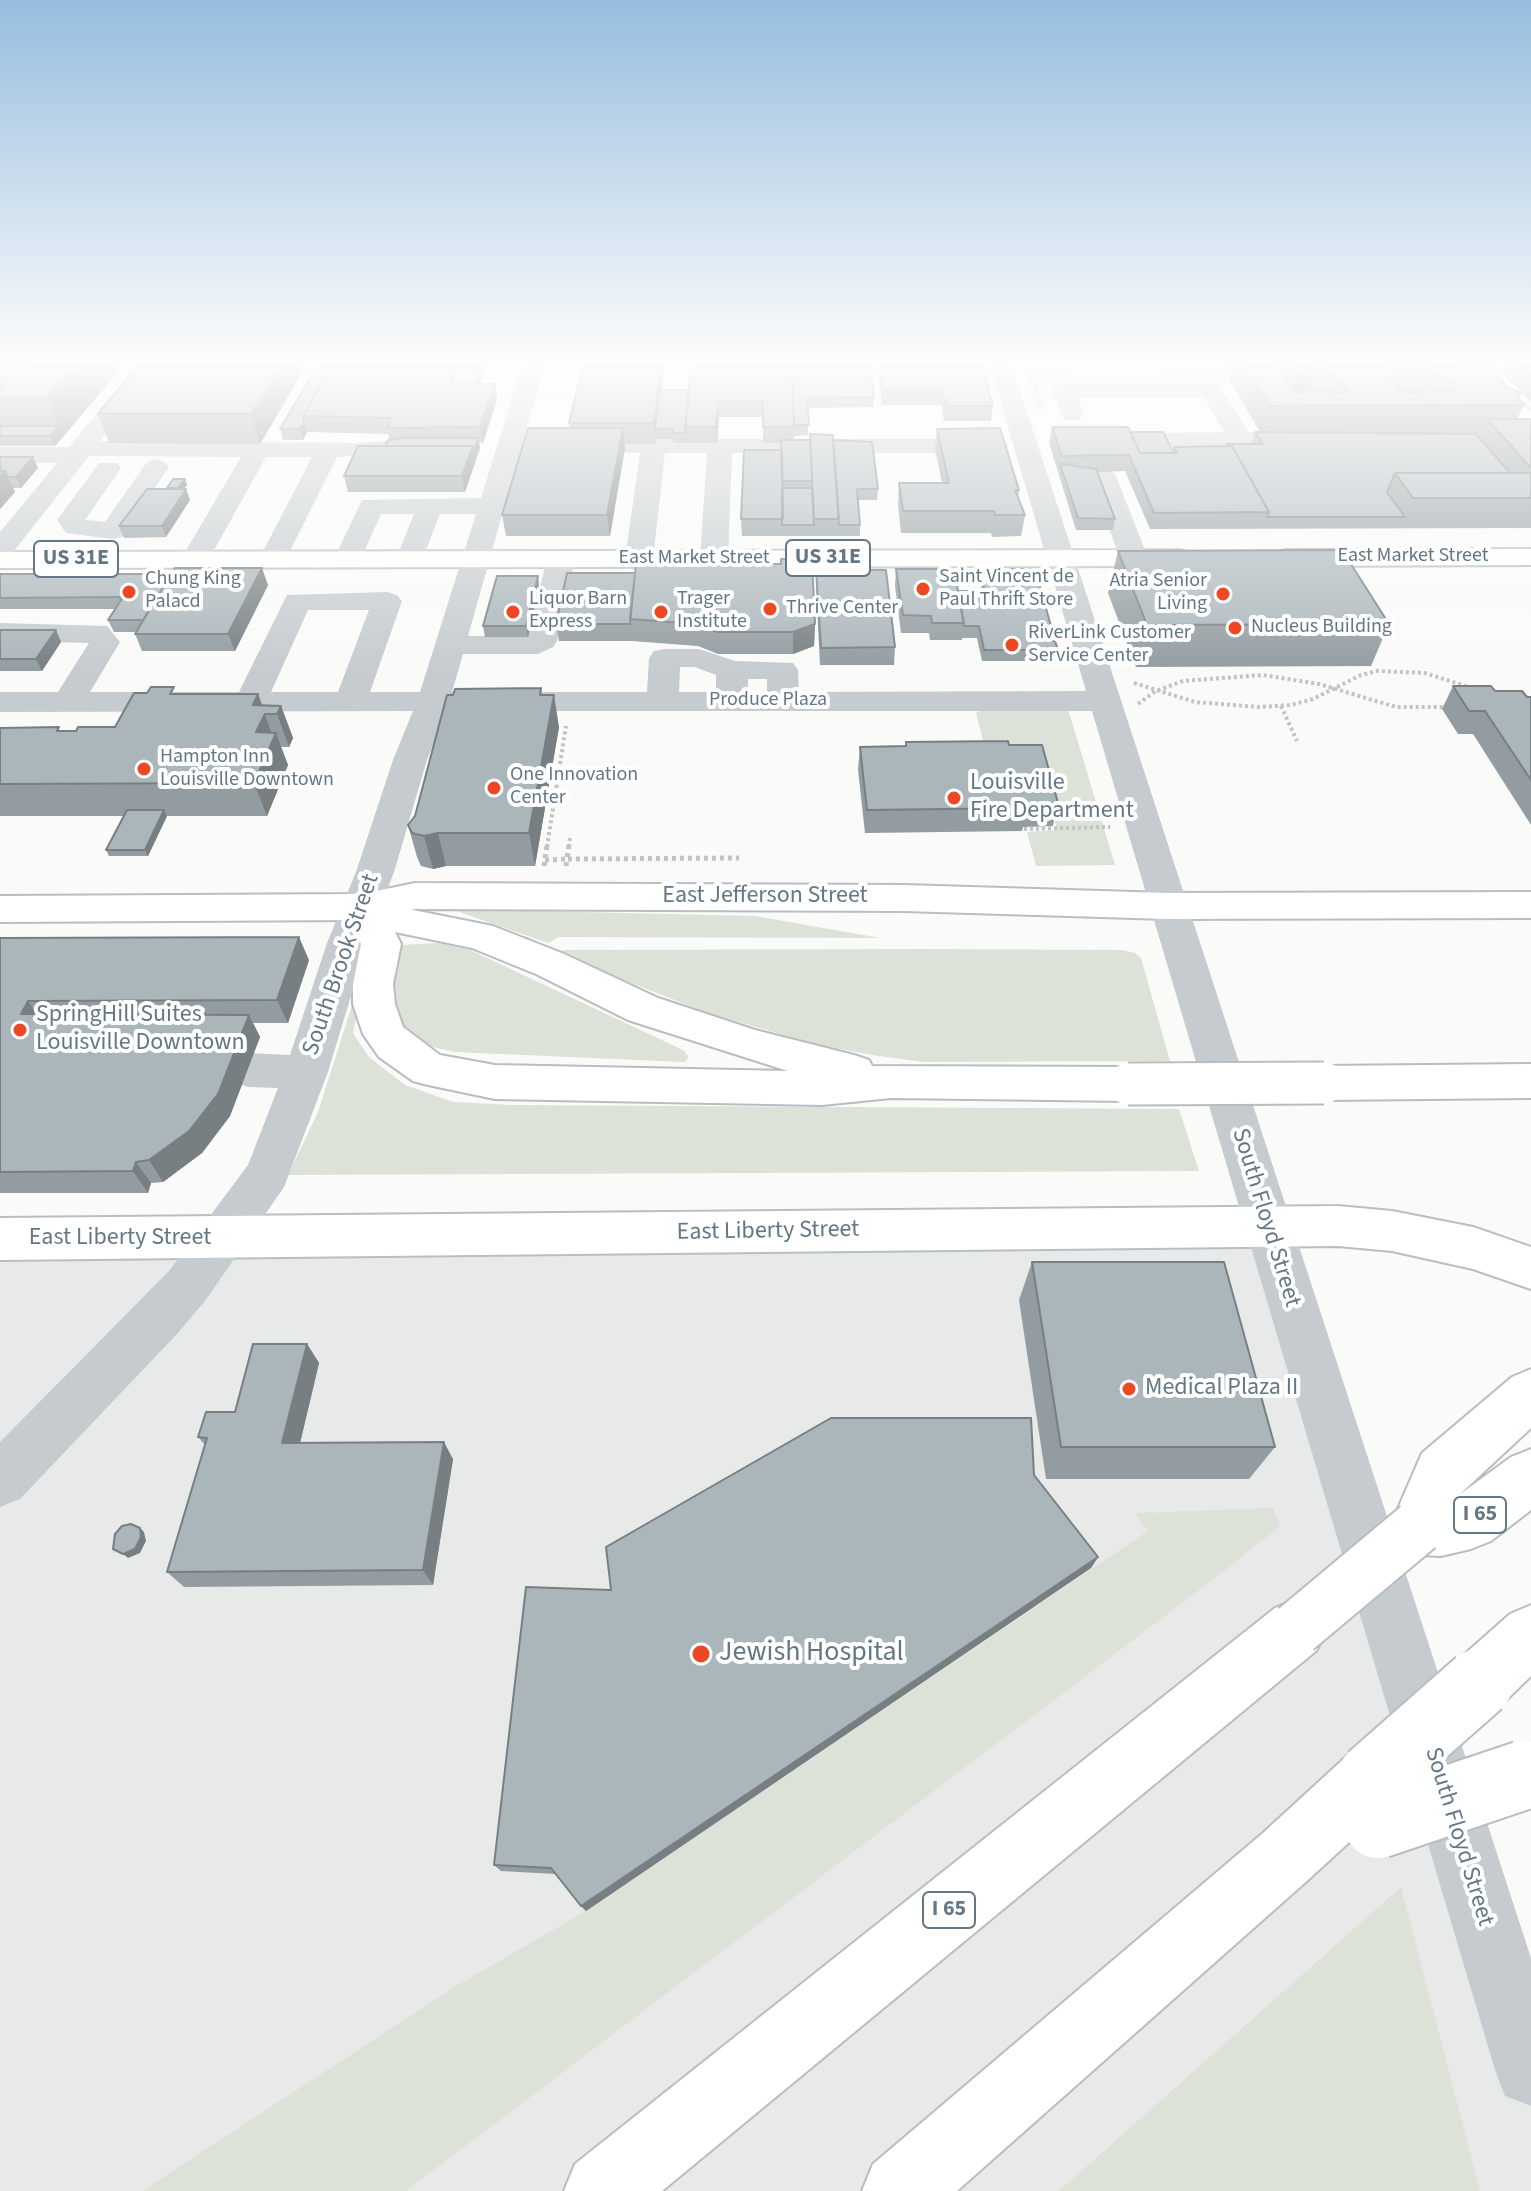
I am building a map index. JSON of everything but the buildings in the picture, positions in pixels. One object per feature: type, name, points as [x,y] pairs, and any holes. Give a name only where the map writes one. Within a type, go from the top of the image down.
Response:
[{"type":"main road","name":"East Market Street","points":[[1263,558],[1531,557]]},
{"type":"main road","name":"East Market Street","points":[[0,560],[1202,558]]},
{"type":"main road","name":"East Jefferson Street","points":[[0,909],[362,907],[415,896],[904,898],[1167,906],[1531,905]]},
{"type":"main road","points":[[362,907],[409,923],[479,936],[550,964],[643,1009],[752,1045],[891,1081]]},
{"type":"main road","points":[[362,907],[381,944],[373,984],[379,1023],[394,1046],[428,1069],[495,1082],[822,1088],[891,1081],[1128,1084],[1531,1081]]},
{"type":"main road","name":"East Liberty Street","points":[[0,1239],[1338,1226],[1392,1231],[1473,1248],[1531,1268]]},
{"type":"main road","points":[[1418,1527],[1441,1472],[1531,1394]]},
{"type":"main road","name":"I 65","points":[[602,2191],[1418,1527],[1441,1528],[1471,1521],[1531,1476]]},
{"type":"main road","points":[[900,2191],[1286,1856],[1374,1801],[1479,1683],[1531,1635]]},
{"type":"main road","points":[[1374,1801],[1528,1775]]},
{"type":"street","points":[[0,550],[66,468]]},
{"type":"street","points":[[108,468],[71,523],[84,529],[112,531]]},
{"type":"street","points":[[91,559],[155,468]]},
{"type":"street","points":[[195,559],[246,468]]},
{"type":"street","points":[[273,559],[319,468]]},
{"type":"street","name":"South Brook Street","points":[[0,1480],[158,1319],[268,1174],[306,1072],[410,760],[433,702],[503,468]]},
{"type":"street","points":[[639,559],[650,468]]},
{"type":"street","points":[[714,559],[719,468]]},
{"type":"street","name":"South Floyd Street","points":[[1034,468],[1102,697],[1531,2070]]},
{"type":"street","points":[[1103,476],[1134,558]]},
{"type":"street","points":[[348,559],[371,506],[492,506]]},
{"type":"street","points":[[410,559],[430,506]]},
{"type":"street","points":[[450,645],[538,645],[542,641],[561,559]]},
{"type":"street","points":[[250,702],[297,601],[387,601],[350,702]]},
{"type":"street","points":[[0,632],[96,632],[105,642],[68,702]]},
{"type":"street","points":[[505,701],[518,645]]},
{"type":"street","points":[[662,701],[665,658],[699,658],[732,686]]},
{"type":"street","points":[[1020,669],[1028,701]]},
{"type":"street","name":"Produce Plaza","points":[[0,702],[662,701],[732,686],[784,701],[1028,701],[1102,697]]},
{"type":"street","points":[[248,1070],[306,1072]]},
{"type":"path","points":[[1399,663],[1404,671]]},
{"type":"path","points":[[1102,697],[1156,691],[1195,702],[1227,706],[1281,706],[1313,699],[1361,675],[1404,671],[1425,673],[1475,689]]},
{"type":"path","points":[[1102,697],[1156,691],[1183,681],[1236,675],[1293,679],[1396,707],[1423,709],[1455,705]]},
{"type":"path","points":[[1281,706],[1297,741]]},
{"type":"path","points":[[543,871],[567,718]]},
{"type":"path","points":[[1024,829],[1113,827]]},
{"type":"path","points":[[565,871],[570,837]]},
{"type":"path","points":[[545,860],[739,858]]},
{"type":"shaded area","points":[[1068,709],[1115,865],[1036,866],[1027,832],[1057,830],[1041,766],[989,764],[976,713],[981,710]]},
{"type":"shaded area","points":[[451,909],[755,916],[880,938],[559,937],[548,943]]},
{"type":"shaded area","points":[[438,943],[470,950],[683,1050],[689,1057],[685,1062],[455,1052],[424,1045],[409,1034],[399,1018],[393,999],[390,953],[400,945]]},
{"type":"shaded area","points":[[560,950],[1122,950],[1135,953],[1141,958],[1170,1061],[923,1062],[872,1055],[819,1045],[711,1014],[623,980]]},
{"type":"shaded area","points":[[356,993],[361,993],[353,1033],[369,1057],[405,1085],[453,1102],[513,1105],[1179,1109],[1199,1171],[288,1175],[318,1112]]},
{"type":"shaded area","name":"Jewish Hospital","points":[[1268,1227],[1531,2070],[1531,2191],[0,2191],[0,1238]]},
{"type":"shaded area","points":[[1273,1508],[1280,1526],[1219,1575],[406,2191],[142,2191],[456,1986],[586,1911],[1148,1531],[1134,1513]]},
{"type":"shaded area","points":[[1401,1887],[1480,2191],[1059,2191]]},
{"type":"place","name":"Saint Vincent de Paul Thrift Store","points":[[923,589]]},
{"type":"place","name":"Chung King Palacd","points":[[129,592]]},
{"type":"place","name":"Atria Senior Living","points":[[1223,594]]},
{"type":"place","name":"Thrive Center","points":[[770,609]]},
{"type":"place","name":"Liquor Barn Express","points":[[513,612]]},
{"type":"place","name":"Trager Institute","points":[[661,612]]},
{"type":"place","name":"Nucleus Building","points":[[1235,628]]},
{"type":"place","name":"RiverLink Customer Service Center","points":[[1012,645]]},
{"type":"place","name":"Hampton Inn Louisville Downtown","points":[[144,769]]},
{"type":"place","name":"One Innovation Center","points":[[494,788]]},
{"type":"place","name":"Louisville Fire Department","points":[[954,798]]},
{"type":"place","name":"SpringHill Suites Louisville Downtown","points":[[20,1030]]},
{"type":"place","name":"Medical Plaza II","points":[[1129,1389]]},
{"type":"place","name":"Jewish Hospital","points":[[701,1654]]}]
